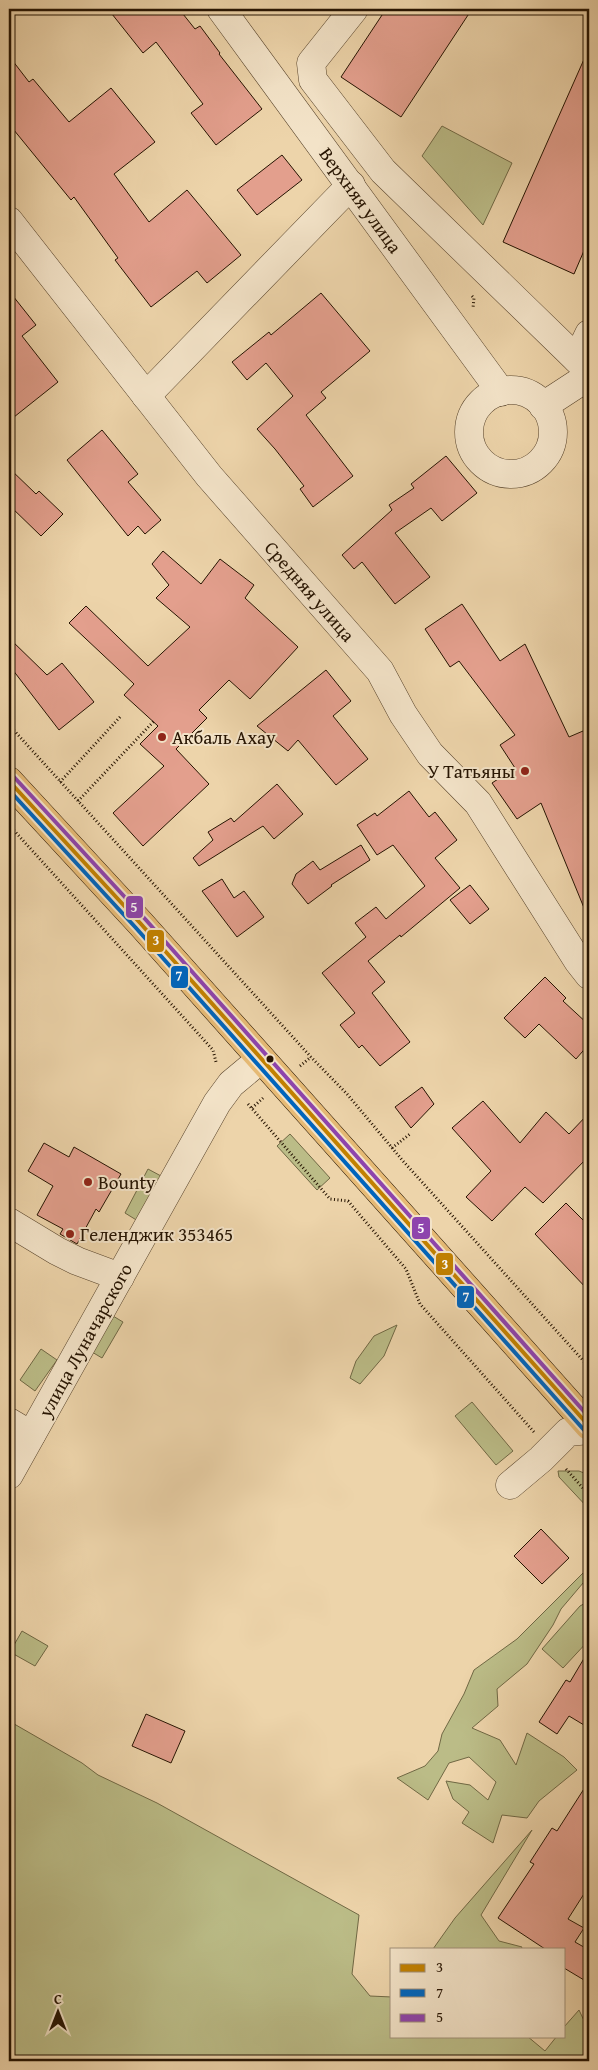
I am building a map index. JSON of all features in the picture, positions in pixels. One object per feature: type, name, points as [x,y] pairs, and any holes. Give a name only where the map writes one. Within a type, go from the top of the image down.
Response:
[{"type":"main road","points":[[9,781],[141,924],[589,1426]]},
{"type":"street","name":"Верхняя улица","points":[[221,9],[501,392]]},
{"type":"street","points":[[354,9],[312,63],[313,80],[383,170],[585,369]]},
{"type":"street","points":[[146,396],[351,185]]},
{"type":"street","name":"Средняя улица","points":[[9,221],[209,476],[380,671],[403,714],[430,754],[478,803],[578,961],[589,975]]},
{"type":"street","points":[[543,406],[585,369],[589,334]]},
{"type":"street","points":[[516,391],[528,394],[543,406],[552,424],[553,437],[549,450],[542,461],[532,469],[506,474],[492,470],[480,462],[472,449],[469,435],[470,421],[477,408],[487,398],[501,392],[516,391]]},
{"type":"street","name":"улица Луначарского","points":[[9,1475],[20,1429],[120,1277],[217,1103],[232,1084],[261,1059]]},
{"type":"street","points":[[9,1222],[57,1251],[120,1277]]},
{"type":"street","points":[[510,1485],[541,1459],[568,1432],[589,1430]]},
{"type":"path","points":[[60,782],[120,716]]},
{"type":"path","points":[[78,801],[155,720]]},
{"type":"path","points":[[9,725],[311,1057],[347,1094],[392,1148],[589,1367]]},
{"type":"path","points":[[9,824],[213,1050],[219,1071],[330,1199],[348,1201],[406,1269],[420,1304],[589,1495]]},
{"type":"path","points":[[392,1148],[410,1134]]},
{"type":"green space","points":[[442,126],[512,163],[483,225],[422,156]]},
{"type":"green space","points":[[290,1134],[330,1178],[317,1190],[277,1146]]},
{"type":"green space","points":[[148,1169],[161,1176],[138,1221],[125,1213]]},
{"type":"green space","points":[[108,1313],[123,1322],[102,1358],[87,1349]]},
{"type":"green space","points":[[397,1325],[384,1356],[360,1384],[350,1378],[356,1361],[374,1336]]},
{"type":"green space","points":[[41,1349],[57,1360],[35,1391],[20,1380]]},
{"type":"green space","points":[[472,1402],[513,1451],[496,1465],[455,1416]]},
{"type":"green space","points":[[558,1471],[579,1471],[589,1475],[589,1509],[559,1477]]},
{"type":"green space","points":[[589,1567],[589,1576],[561,1609],[553,1625],[527,1664],[497,1689],[498,1706],[472,1728],[500,1740],[516,1765],[527,1733],[564,1757],[577,1770],[539,1801],[527,1818],[502,1815],[493,1843],[462,1823],[469,1812],[453,1799],[446,1781],[470,1785],[488,1800],[496,1782],[469,1757],[449,1763],[428,1800],[397,1778],[425,1766],[438,1751],[442,1734],[464,1694],[474,1670],[517,1639]]},
{"type":"green space","points":[[589,1601],[589,1640],[563,1668],[542,1649],[580,1606]]},
{"type":"green space","points":[[22,1631],[48,1646],[35,1666],[10,1652]]},
{"type":"green space","points":[[9,1721],[82,1763],[98,1775],[157,1803],[359,1915],[352,1974],[370,1996],[390,1997],[390,2038],[529,2038],[545,2051],[555,2038],[566,2038],[566,2025],[579,2010],[589,2031],[589,2061],[9,2061]]},
{"type":"green space","points":[[532,1830],[481,1915],[499,1941],[522,1948],[434,1948],[455,1918]]},
{"type":"building","points":[[108,9],[179,9],[195,29],[200,26],[219,54],[262,109],[216,145],[191,113],[203,104],[156,42],[143,53]]},
{"type":"building","points":[[386,9],[472,9],[401,117],[341,77]]},
{"type":"building","points":[[589,48],[589,239],[574,274],[503,242]]},
{"type":"building","points":[[9,56],[29,82],[33,79],[69,122],[111,88],[155,142],[114,174],[149,222],[187,190],[241,255],[207,283],[197,271],[151,307],[115,260],[118,258],[74,197],[71,200],[9,124]]},
{"type":"building","points":[[282,155],[302,180],[257,215],[237,190]]},
{"type":"building","points":[[9,291],[36,325],[22,336],[58,382],[9,421]]},
{"type":"building","points":[[321,293],[370,351],[321,392],[326,398],[306,415],[353,476],[313,507],[300,489],[304,486],[257,429],[293,396],[266,363],[247,380],[232,362],[269,332],[271,335]]},
{"type":"building","points":[[102,430],[138,474],[128,482],[161,520],[145,534],[138,526],[128,536],[67,460]]},
{"type":"building","points":[[446,456],[477,493],[442,521],[431,508],[395,533],[430,577],[395,604],[362,562],[354,569],[342,555],[392,510],[389,505],[414,488],[411,484]]},
{"type":"building","points":[[9,468],[36,494],[39,491],[63,514],[41,536],[9,505]]},
{"type":"building","points":[[163,551],[201,584],[220,559],[254,585],[245,598],[298,647],[250,699],[229,680],[199,710],[207,718],[176,749],[209,784],[143,846],[113,813],[164,766],[140,744],[158,726],[124,695],[134,684],[69,623],[86,606],[148,666],[190,627],[156,598],[169,585],[152,564]]},
{"type":"building","points":[[462,604],[500,661],[525,644],[569,737],[583,731],[589,745],[589,920],[541,803],[517,819],[492,783],[515,768],[500,745],[515,735],[459,661],[450,667],[425,629]]},
{"type":"building","points":[[9,638],[47,675],[62,663],[94,702],[59,730],[9,665]]},
{"type":"building","points":[[326,670],[351,701],[333,716],[368,759],[336,785],[298,740],[288,751],[257,726]]},
{"type":"building","points":[[277,784],[303,814],[274,839],[263,826],[199,866],[193,858],[213,840],[208,832],[231,818],[234,822]]},
{"type":"building","points":[[409,791],[429,817],[435,812],[457,840],[435,858],[460,888],[401,937],[400,935],[368,961],[385,982],[372,993],[410,1042],[380,1066],[362,1045],[359,1048],[340,1025],[355,1013],[322,973],[366,937],[355,923],[376,907],[386,919],[425,886],[393,845],[377,855],[357,825],[375,813],[377,816]]},
{"type":"building","points":[[361,845],[370,860],[331,885],[308,904],[292,884],[296,874],[313,861],[320,870]]},
{"type":"building","points":[[222,879],[234,898],[244,891],[264,917],[237,937],[202,891]]},
{"type":"building","points":[[470,885],[489,909],[470,924],[450,900]]},
{"type":"building","points":[[545,977],[566,998],[563,1001],[589,1025],[589,1044],[576,1059],[539,1024],[525,1038],[504,1018]]},
{"type":"building","points":[[422,1087],[434,1104],[411,1128],[395,1107]]},
{"type":"building","points":[[483,1101],[520,1143],[546,1112],[569,1134],[589,1113],[589,1156],[543,1203],[525,1187],[492,1221],[466,1197],[491,1171],[452,1128]]},
{"type":"building","points":[[44,1143],[69,1157],[74,1147],[121,1174],[99,1212],[96,1209],[77,1244],[60,1234],[63,1229],[37,1215],[53,1186],[28,1171]]},
{"type":"building","points":[[566,1203],[589,1226],[589,1291],[535,1234]]},
{"type":"building","points":[[541,1529],[569,1558],[542,1584],[514,1556]]},
{"type":"building","points":[[589,1650],[589,1728],[569,1716],[557,1734],[539,1722],[566,1680],[570,1682]]},
{"type":"building","points":[[146,1714],[185,1731],[171,1763],[132,1746]]},
{"type":"building","points":[[589,1781],[589,1886],[568,1919],[584,1928],[575,1942],[589,1950],[589,1983],[566,1969],[566,1948],[543,1948],[498,1918],[534,1864],[530,1862],[552,1828],[557,1831]]},
{"type":"transit line","name":"5","points":[[14,777],[146,920],[589,1417]]},
{"type":"transit line","name":"3","points":[[9,781],[141,924],[589,1426]]},
{"type":"transit line","name":"7","points":[[9,790],[136,928],[584,1430]]},
{"type":"place","name":"Акбаль Ахау","points":[[162,737]]},
{"type":"place","name":"У Татьяны","points":[[525,771]]},
{"type":"place","name":"Bounty","points":[[88,1182]]},
{"type":"place","name":"Геленджик 353465","points":[[70,1234]]}]
